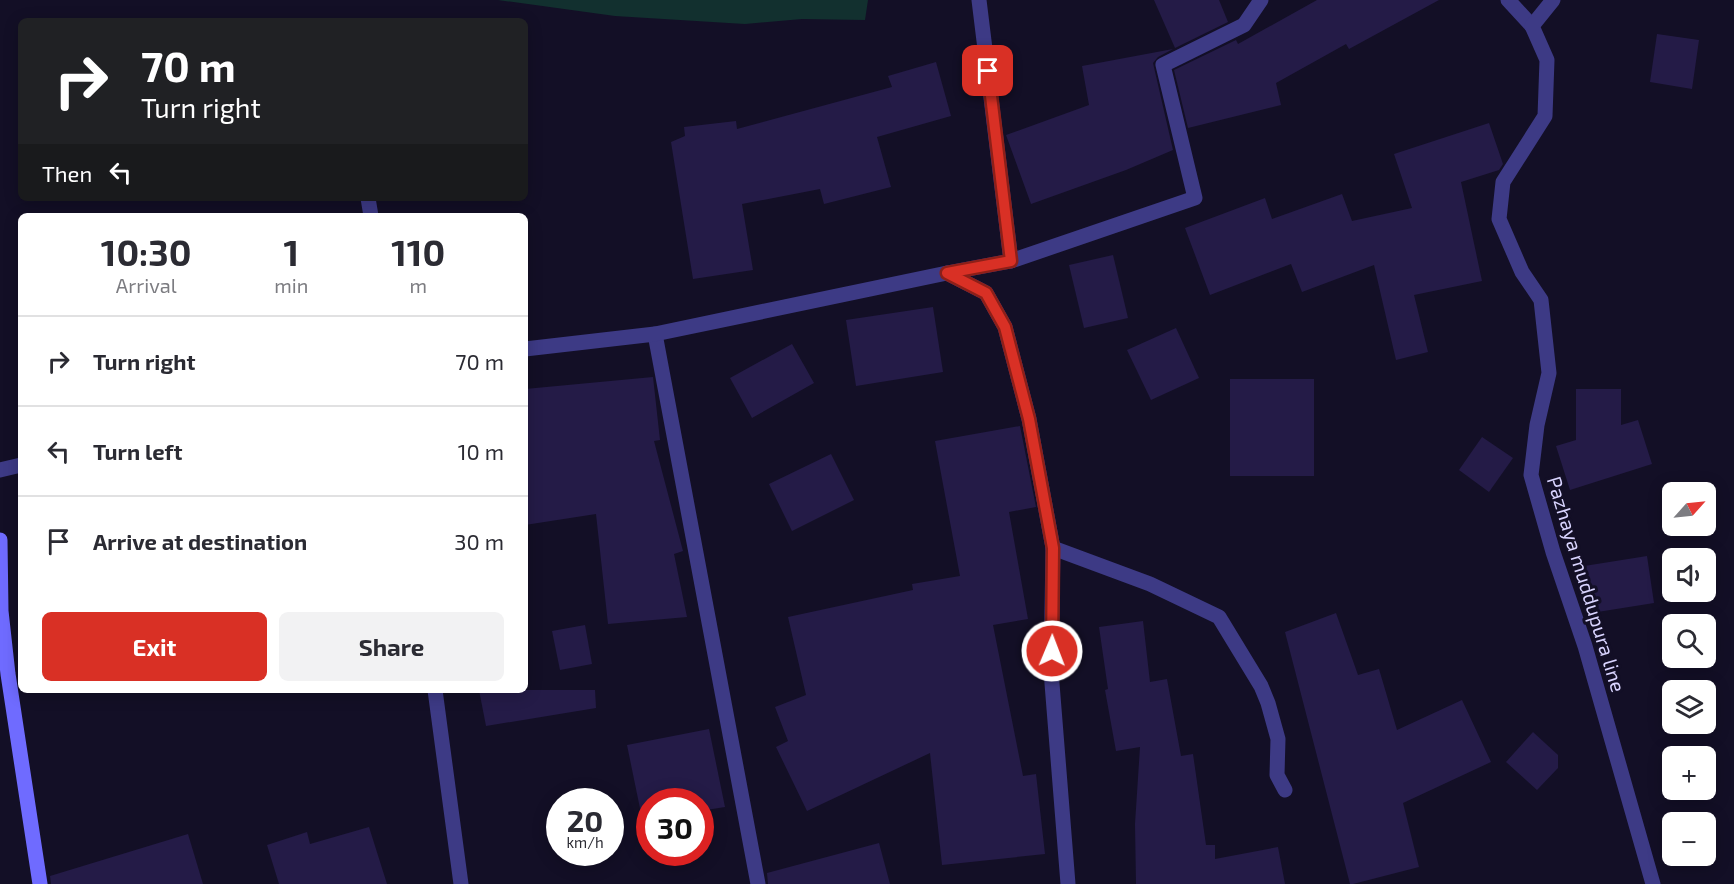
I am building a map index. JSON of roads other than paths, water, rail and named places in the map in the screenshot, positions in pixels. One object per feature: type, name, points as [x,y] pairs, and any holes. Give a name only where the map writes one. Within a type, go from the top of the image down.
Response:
[{"type":"main road","points":[[0,540],[4,676],[40,884]]},
{"type":"street","points":[[979,0],[1011,261]]},
{"type":"street","name":"Pazhaya muddupura line","points":[[1508,0],[1532,26],[1547,60],[1545,116],[1503,182],[1499,219],[1522,272],[1541,300],[1549,373],[1531,475],[1553,552],[1585,646],[1653,884]]},
{"type":"street","points":[[1532,26],[1553,0]]},
{"type":"street","points":[[528,349],[655,334],[1011,261],[1195,198],[1163,65],[1244,25],[1254,4]]},
{"type":"street","points":[[947,273],[986,293],[1005,327],[1029,419],[1053,548],[1051,671],[1068,884]]},
{"type":"street","points":[[655,334],[758,884]]},
{"type":"street","points":[[0,470],[18,466]]},
{"type":"street","points":[[1053,548],[1150,584],[1219,617],[1261,686],[1268,703],[1278,739],[1277,775],[1285,790]]},
{"type":"street","points":[[435,693],[461,884]]}]
